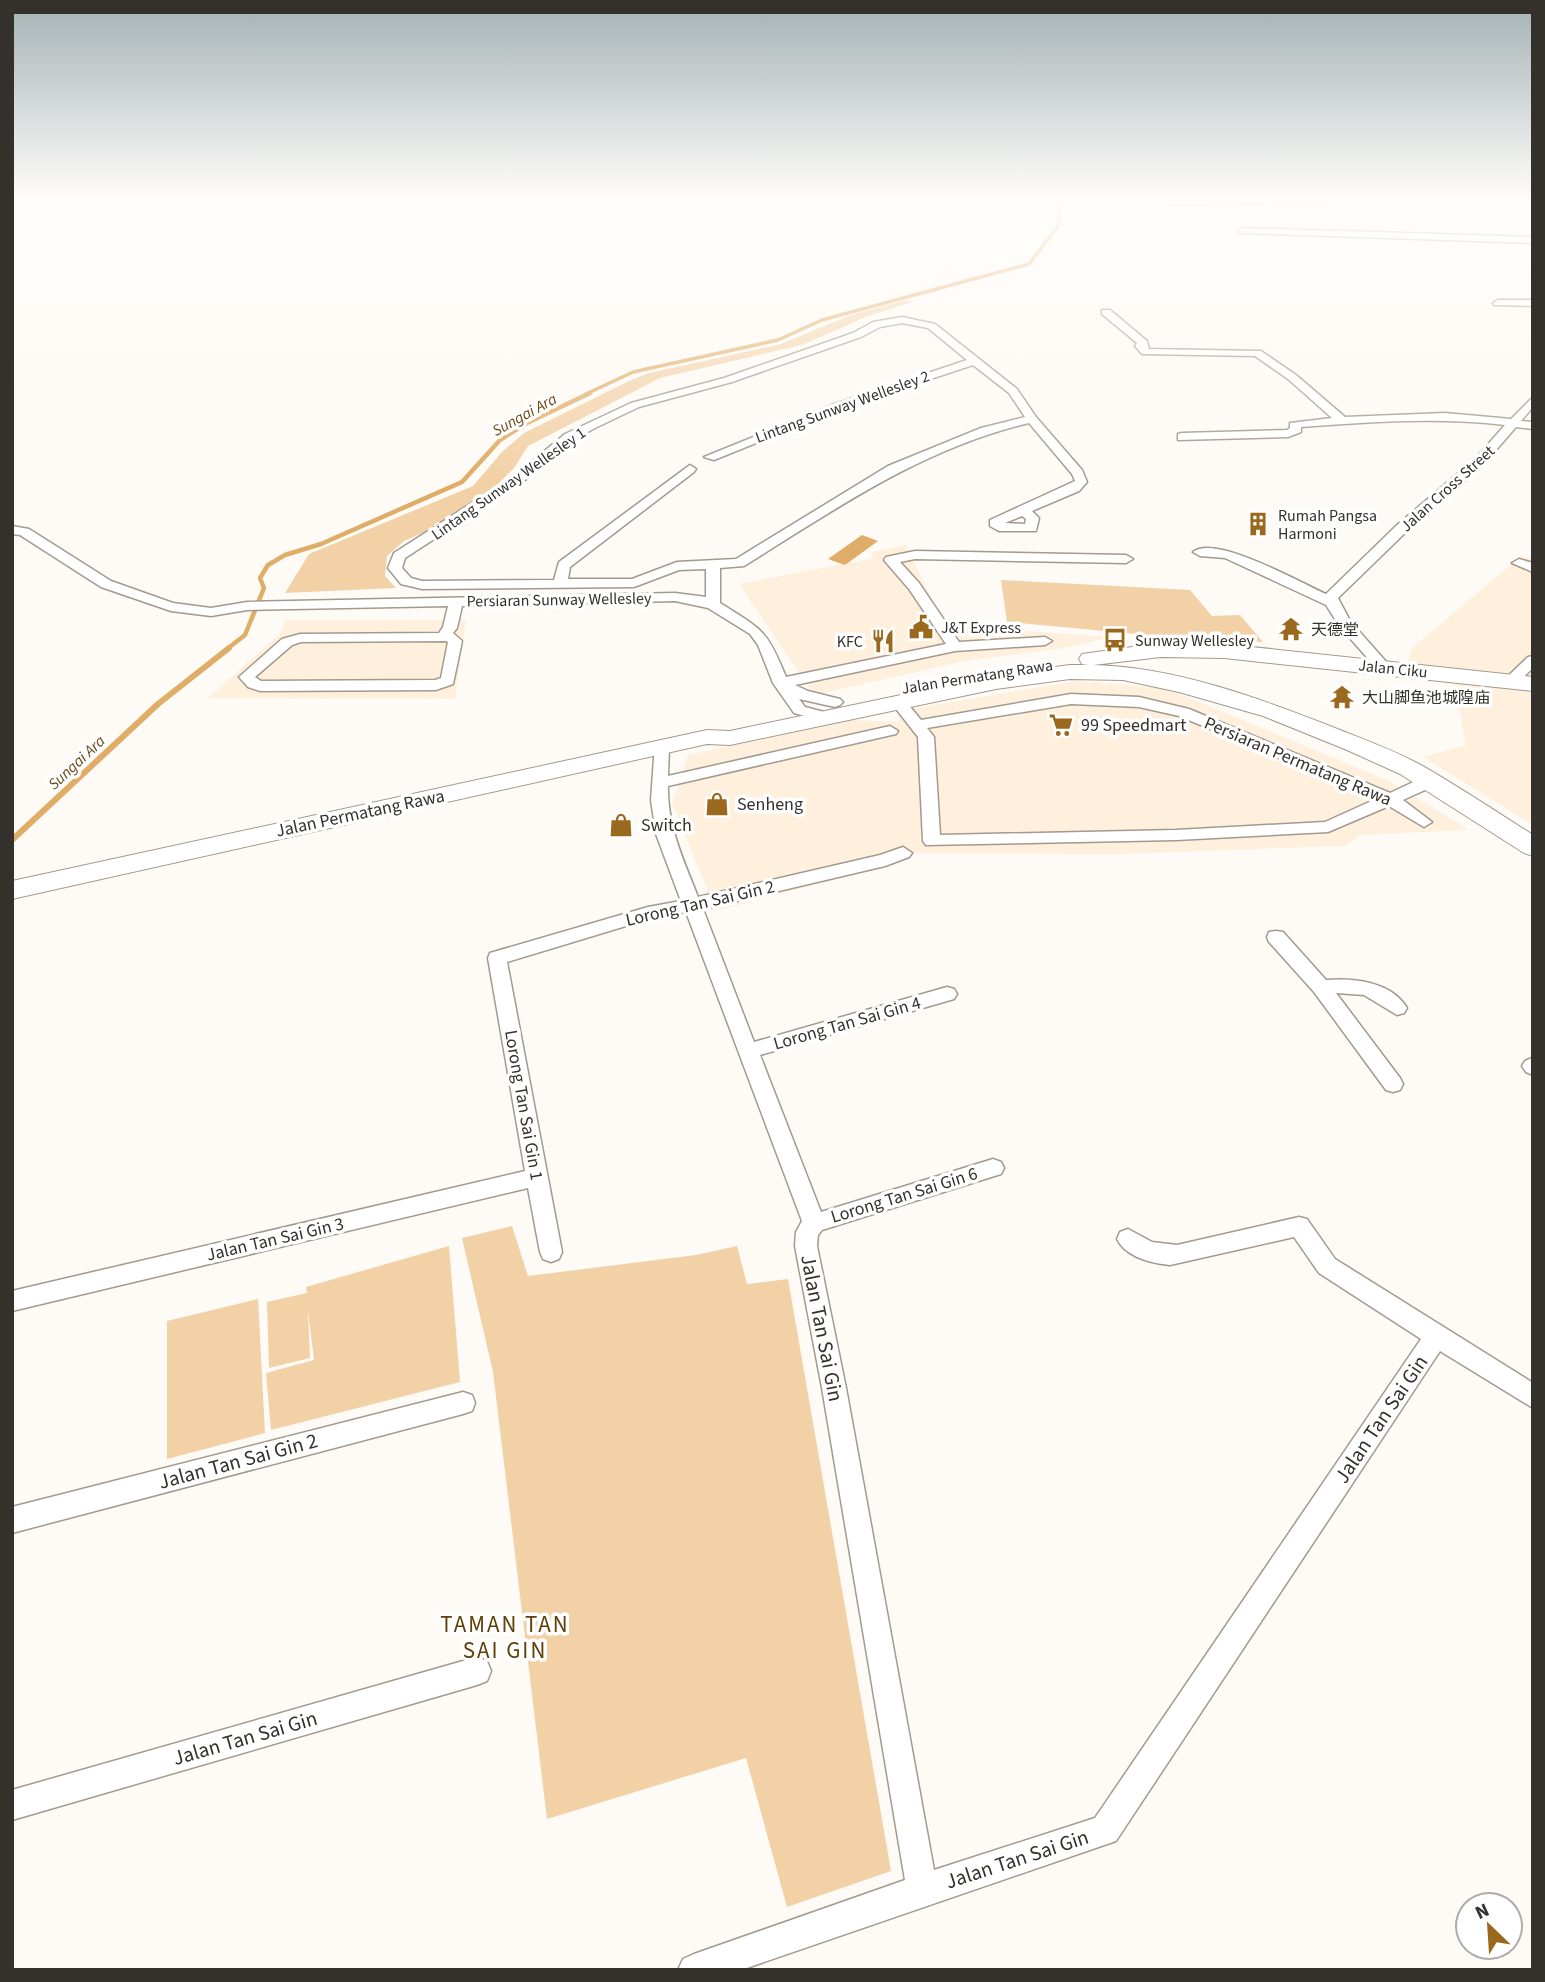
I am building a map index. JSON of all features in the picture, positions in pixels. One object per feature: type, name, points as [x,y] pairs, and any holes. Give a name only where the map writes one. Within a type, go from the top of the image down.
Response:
[{"type":"main road","name":"Jalan Permatang Rawa","points":[[12,890],[707,737],[730,738],[829,709],[961,677],[1161,650],[1253,653]]},
{"type":"main road","name":"Jalan Ciku","points":[[1253,653],[1522,683]]},
{"type":"main road","points":[[1253,653],[1217,659],[1207,664],[1205,672],[1218,685],[1271,711],[1378,754],[1430,781],[1533,847]]},
{"type":"main road","points":[[1112,656],[1144,660],[1153,669],[1148,673],[1134,675]]},
{"type":"main road","name":"Jalan Permatang Rawa","points":[[707,737],[724,727],[799,710],[898,701],[1050,674],[1088,671],[1134,675],[1271,711]]},
{"type":"street","points":[[1499,303],[1533,303]]},
{"type":"street","points":[[1106,313],[1143,343],[1140,346],[1146,352],[1257,353],[1292,377],[1344,422]]},
{"type":"street","name":"Lintang Sunway Wellesley 1","points":[[975,361],[930,326],[902,320],[877,324],[857,335],[728,380],[635,405],[569,437],[521,477],[399,556],[395,568],[405,581],[422,585],[634,583],[669,568],[739,563],[853,491],[928,452],[985,430],[1032,419]]},
{"type":"street","points":[[975,361],[1013,391],[1032,419],[1078,473],[1081,482],[1075,488],[1023,511]]},
{"type":"street","name":"Lintang Sunway Wellesley 2","points":[[710,457],[849,402],[975,361]]},
{"type":"street","name":"Jalan Cross Street","points":[[1331,602],[1333,594],[1401,529],[1480,461],[1533,400]]},
{"type":"street","points":[[1182,437],[1288,433],[1297,430],[1294,425],[1298,424],[1448,416],[1533,426]]},
{"type":"street","points":[[560,584],[564,565],[690,469]]},
{"type":"street","name":"Persiaran Sunway Wellesley","points":[[12,530],[24,532],[106,584],[171,607],[211,612],[247,606],[683,597],[713,605],[755,631],[765,644],[780,683],[799,710]]},
{"type":"street","points":[[1200,552],[1228,554],[1331,602],[1384,667]]},
{"type":"street","points":[[956,647],[914,586],[891,560],[915,555],[1126,559]]},
{"type":"street","points":[[683,597],[685,566]]},
{"type":"street","points":[[713,566],[713,605]]},
{"type":"street","points":[[443,637],[450,628],[456,601]]},
{"type":"street","points":[[443,637],[450,637],[455,641],[448,681],[436,685],[260,686],[253,684],[247,677],[286,642],[300,638],[443,637]]},
{"type":"street","points":[[780,683],[956,647],[1045,641]]},
{"type":"street","points":[[1522,683],[1533,660]]},
{"type":"street","points":[[780,683],[829,709]]},
{"type":"street","name":"Persiaran Permatang Rawa","points":[[919,725],[1071,699],[1139,702],[1184,712],[1391,799],[1424,822]]},
{"type":"street","points":[[898,701],[926,737],[932,842],[1176,835],[1328,827],[1430,781]]},
{"type":"street","points":[[660,783],[890,731]]},
{"type":"street","points":[[661,747],[661,817],[665,834],[814,1223]]},
{"type":"street","name":"Lorong Tan Sai Gin 2","points":[[497,958],[648,913],[728,898],[904,853]]},
{"type":"street","points":[[1276,937],[1321,987],[1393,1084]]},
{"type":"street","name":"Lorong Tan Sai Gin 1","points":[[497,958],[551,1252]]},
{"type":"street","points":[[1321,987],[1349,984],[1367,988],[1384,995],[1397,1007]]},
{"type":"street","name":"Lorong Tan Sai Gin 4","points":[[748,1051],[947,994]]},
{"type":"street","name":"Lorong Tan Sai Gin 6","points":[[814,1223],[993,1168]]},
{"type":"street","name":"Jalan Tan Sai Gin 3","points":[[12,1301],[538,1177]]},
{"type":"street","name":"Jalan Tan Sai Gin","points":[[814,1223],[807,1232],[806,1247],[834,1388],[922,1890]]},
{"type":"street","name":"Jalan Tan Sai Gin","points":[[1128,1239],[1138,1248],[1161,1255],[1177,1255],[1299,1226],[1327,1266],[1533,1397]]},
{"type":"street","name":"Jalan Tan Sai Gin","points":[[694,1970],[922,1890],[1105,1830],[1437,1336]]},
{"type":"street","name":"Jalan Tan Sai Gin 2","points":[[12,1520],[463,1403]]},
{"type":"street","name":"Jalan Tan Sai Gin","points":[[12,1805],[477,1671]]},
{"type":"shaded area","points":[[906,300],[912,302],[866,317],[802,345],[660,378],[528,446],[514,468],[491,491],[452,520],[404,541],[387,556],[385,576],[396,588],[285,593],[309,554],[473,486],[502,452],[524,433],[631,380],[649,373],[781,344],[851,315]]},
{"type":"shaded area","points":[[862,535],[878,541],[845,565],[828,559]]},
{"type":"shaded area","points":[[906,545],[944,625],[1110,637],[1069,647],[960,662],[824,693],[810,689],[739,584],[874,558],[871,552]]},
{"type":"shaded area","points":[[1521,556],[1533,559],[1533,825],[1423,757],[1466,745],[1455,686],[1436,669],[1408,664],[1411,649]]},
{"type":"shaded area","points":[[1001,580],[1190,590],[1212,616],[1240,615],[1263,642],[1181,638],[1007,622]]},
{"type":"shaded area","points":[[286,620],[466,620],[455,699],[208,698],[280,634]]},
{"type":"shaded area","points":[[1076,681],[1166,688],[1389,781],[1469,830],[1360,835],[1345,846],[1116,854],[910,853],[898,863],[716,911],[672,803],[688,755],[852,720],[899,722],[898,711]]},
{"type":"shaded area","points":[[512,1226],[528,1276],[696,1255],[737,1246],[747,1284],[788,1279],[891,1871],[787,1907],[746,1758],[547,1819],[493,1372],[462,1238]]},
{"type":"shaded area","points":[[449,1246],[460,1382],[271,1430],[266,1373],[314,1360],[308,1310],[310,1358],[269,1368],[267,1302],[307,1293],[306,1287]]},
{"type":"shaded area","points":[[258,1299],[265,1433],[167,1459],[167,1321]]},
{"type":"waterway","name":"Sungai Ara","points":[[586,394],[633,372],[778,340],[822,320],[931,290]]},
{"type":"waterway","name":"Sungai Ara","points":[[227,649],[245,635],[264,588],[260,578],[268,565],[285,555],[321,544],[462,482],[500,440],[527,423],[590,393]]},
{"type":"waterway","name":"Sungai Ara","points":[[12,840],[158,704],[229,648]]},
{"type":"place","name":"Rumah Pangsa Harmoni","points":[[1258,524]]},
{"type":"place","name":"J&T Express","points":[[921,627]]},
{"type":"place","name":"天德堂","points":[[1291,629]]},
{"type":"place","name":"Sunway Wellesley","points":[[1115,640]]},
{"type":"place","name":"KFC","points":[[883,641]]},
{"type":"place","name":"大山脚鱼池城隍庙","points":[[1342,697]]},
{"type":"place","name":"99 Speedmart","points":[[1061,725]]},
{"type":"place","name":"Senheng","points":[[717,804]]},
{"type":"place","name":"Switch","points":[[621,825]]},
{"type":"district","name":"TAMAN TAN SAI GIN","points":[[505,1637]]}]
